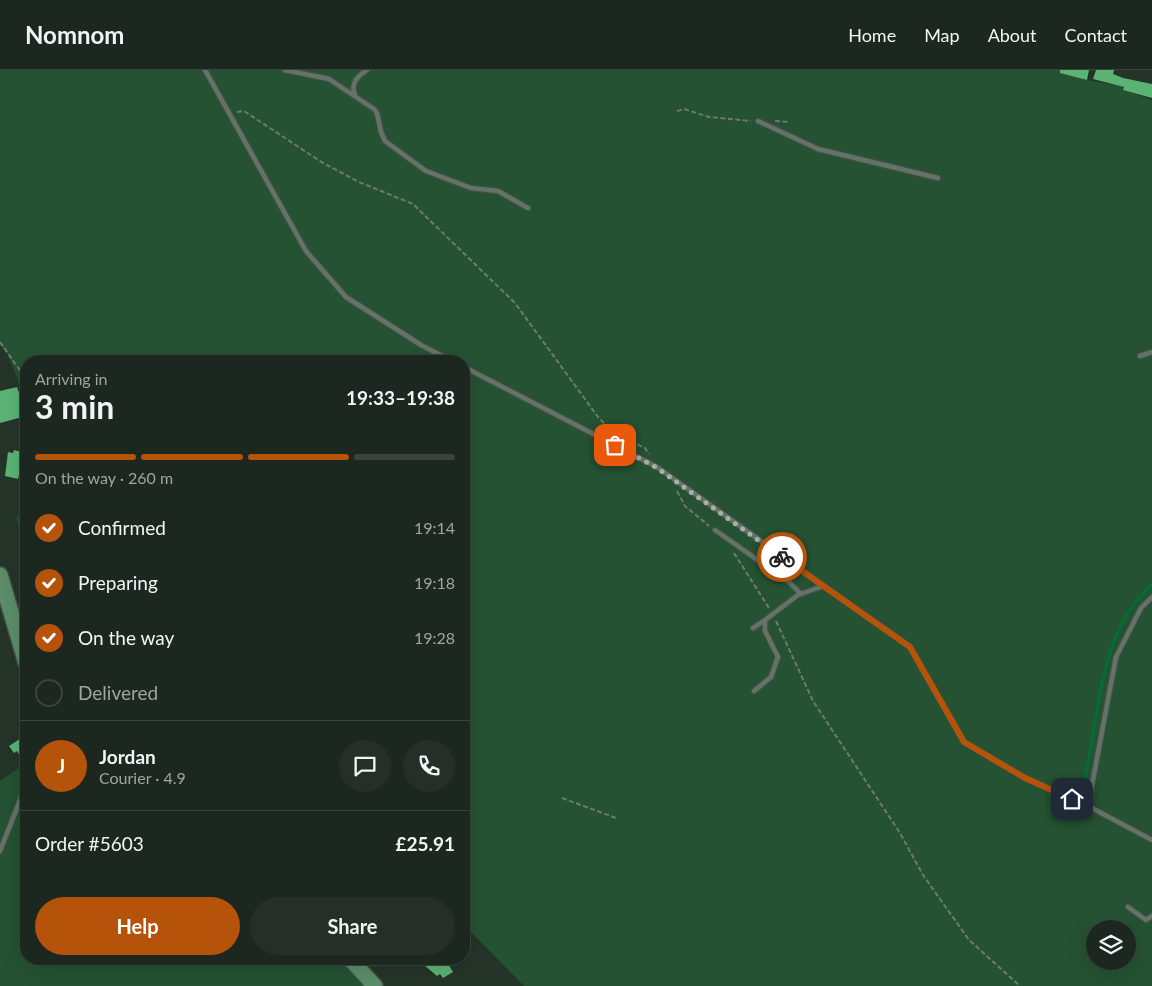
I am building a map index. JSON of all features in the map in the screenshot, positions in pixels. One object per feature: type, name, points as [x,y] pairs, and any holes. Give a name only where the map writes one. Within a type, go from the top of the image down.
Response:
[{"type":"main road","points":[[0,575],[20,643]]},
{"type":"main road","points":[[356,965],[375,986]]},
{"type":"lane","points":[[204,70],[230,113],[306,251],[346,297],[421,345],[440,355]]},
{"type":"lane","points":[[285,70],[329,79],[356,96],[377,113],[380,132],[385,141],[426,171],[471,188],[498,191],[528,208]]},
{"type":"lane","points":[[356,96],[352,88],[354,83],[367,70]]},
{"type":"lane","points":[[758,121],[827,152],[938,178]]},
{"type":"lane","points":[[1140,356],[1152,352]]},
{"type":"lane","points":[[470,370],[657,468],[910,647],[964,742],[1025,778],[1088,806],[1152,840]]},
{"type":"lane","points":[[715,530],[789,582],[800,594]]},
{"type":"lane","points":[[754,628],[800,594],[823,586]]},
{"type":"lane","points":[[1088,806],[1116,657],[1141,608],[1152,597]]},
{"type":"lane","points":[[754,691],[771,677],[778,657],[765,631],[765,620]]},
{"type":"lane","points":[[0,851],[20,800]]},
{"type":"lane","points":[[1128,907],[1146,920],[1152,916]]},
{"type":"path","points":[[677,111],[684,109],[709,117],[790,122]]},
{"type":"path","points":[[230,113],[244,111],[323,163],[359,182],[413,204],[515,303],[598,417],[615,434],[645,448],[657,468]]},
{"type":"path","points":[[0,342],[20,370]]},
{"type":"path","points":[[674,485],[685,506],[715,530]]},
{"type":"path","points":[[732,550],[743,564],[773,614],[814,701],[895,825],[923,875],[969,940],[1020,986]]},
{"type":"path","points":[[562,798],[616,818]]},
{"type":"green space","points":[[0,70],[1058,70],[1087,80],[1121,86],[1124,90],[1152,100],[1152,986],[524,986],[470,931],[470,355],[20,355],[20,386],[8,355],[0,345]]},
{"type":"green space","points":[[20,515],[20,533],[16,516]]},
{"type":"green space","points":[[20,767],[20,965],[347,965],[366,986],[0,986],[0,781]]},
{"type":"building","points":[[1060,70],[1089,70],[1087,80],[1060,73]]},
{"type":"building","points":[[1096,70],[1114,70],[1113,74],[1123,78],[1152,84],[1152,98],[1123,90],[1124,87],[1093,79]]},
{"type":"building","points":[[17,387],[20,396],[20,418],[0,423],[0,391]]},
{"type":"building","points":[[14,450],[20,452],[18,479],[5,476],[8,452],[13,453]]},
{"type":"building","points":[[20,739],[20,756],[17,751],[14,753],[9,746]]},
{"type":"building","points":[[424,965],[449,965],[453,972],[443,978],[440,974],[437,976]]},
{"type":"waterway","points":[[1085,779],[1098,702],[1113,643],[1126,615],[1152,584]]},
{"type":"way so far","points":[[615,445],[657,468],[782,557]]},
{"type":"route","points":[[782,557],[910,647],[964,742],[1025,778],[1072,799]]}]
